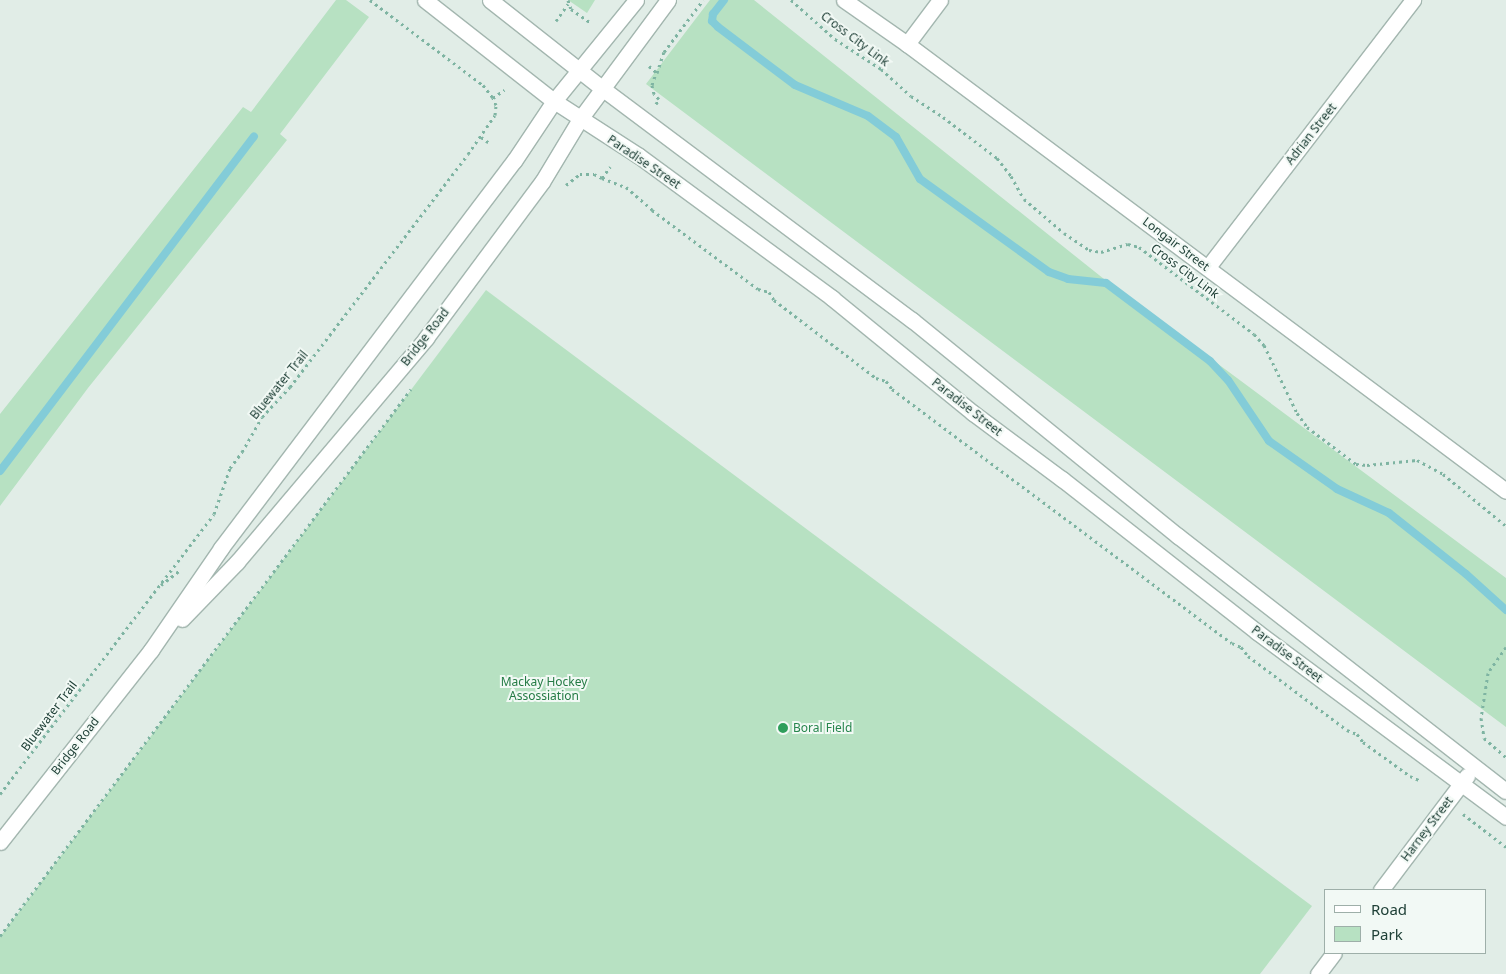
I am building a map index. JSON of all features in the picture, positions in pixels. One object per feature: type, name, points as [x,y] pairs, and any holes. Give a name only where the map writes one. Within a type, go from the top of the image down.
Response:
[{"type":"street","name":"Paradise Street","points":[[425,0],[554,101],[638,156],[832,298],[973,413],[1257,632],[1506,817]]},
{"type":"street","name":"Paradise Street","points":[[490,0],[603,89],[912,320],[1178,536],[1506,792]]},
{"type":"street","name":"Bridge Road","points":[[0,842],[151,650],[226,541],[514,161],[554,101],[636,0]]},
{"type":"street","name":"Bridge Road","points":[[151,650],[237,562],[426,338],[542,182],[580,119],[668,0]]},
{"type":"street","name":"Longair Street","points":[[844,0],[908,44],[1505,488]]},
{"type":"street","points":[[908,44],[940,0]]},
{"type":"street","name":"Adrian Street","points":[[1208,267],[1413,0]]},
{"type":"street","name":"Harney Street","points":[[1382,889],[1474,767]]},
{"type":"street","points":[[1318,974],[1333,954]]},
{"type":"path","points":[[370,0],[483,85],[493,98],[504,90]]},
{"type":"path","points":[[654,107],[659,99],[654,94],[652,85],[656,73],[661,66],[664,52],[703,0]]},
{"type":"path","name":"Cross City Link","points":[[791,0],[835,39],[881,69],[911,96],[943,117],[997,158],[1011,176],[1024,199],[1064,233],[1089,250],[1101,252],[1128,244],[1139,247],[1254,334],[1264,345],[1296,413],[1307,427],[1356,464],[1367,465],[1416,460],[1443,474],[1506,526]]},
{"type":"path","points":[[556,21],[568,2]]},
{"type":"path","points":[[568,2],[571,9],[592,23]]},
{"type":"path","points":[[649,66],[656,73]]},
{"type":"path","name":"Bluewater Trail","points":[[0,794],[214,514],[230,468],[262,418],[290,387],[481,136],[495,115],[496,105],[493,98]]},
{"type":"path","points":[[481,136],[488,142]]},
{"type":"path","points":[[602,178],[610,167]]},
{"type":"path","points":[[564,187],[570,180],[580,174],[594,174],[602,178],[614,180],[631,190],[660,216],[758,289],[769,292],[774,300],[868,372],[886,381],[892,389],[1232,643],[1241,647],[1248,656],[1332,719],[1357,734],[1363,742],[1410,776],[1426,783]]},
{"type":"path","points":[[0,936],[414,386]]},
{"type":"path","points":[[1506,646],[1488,673],[1481,718],[1484,738],[1506,757]]},
{"type":"path","points":[[1465,816],[1506,847]]},
{"type":"green space","points":[[336,0],[346,0],[369,17],[280,134],[287,140],[88,388],[0,506],[0,414],[243,107],[251,112]]},
{"type":"green space","points":[[568,0],[595,0],[587,13]]},
{"type":"green space","points":[[710,0],[754,0],[1109,283],[1506,578],[1506,727],[646,84]]},
{"type":"green space","name":"Mackay Hockey Assossiation","points":[[486,290],[1312,906],[1260,974],[0,974],[0,937]]},
{"type":"waterway","points":[[724,0],[713,14],[712,21],[718,27],[795,85],[868,116],[896,137],[920,179],[1049,272],[1068,279],[1106,283],[1210,361],[1228,380],[1269,441],[1337,489],[1389,513],[1466,574],[1506,610]]},
{"type":"waterway","points":[[0,471],[254,136]]},
{"type":"place","name":"Boral Field","points":[[783,728]]}]
